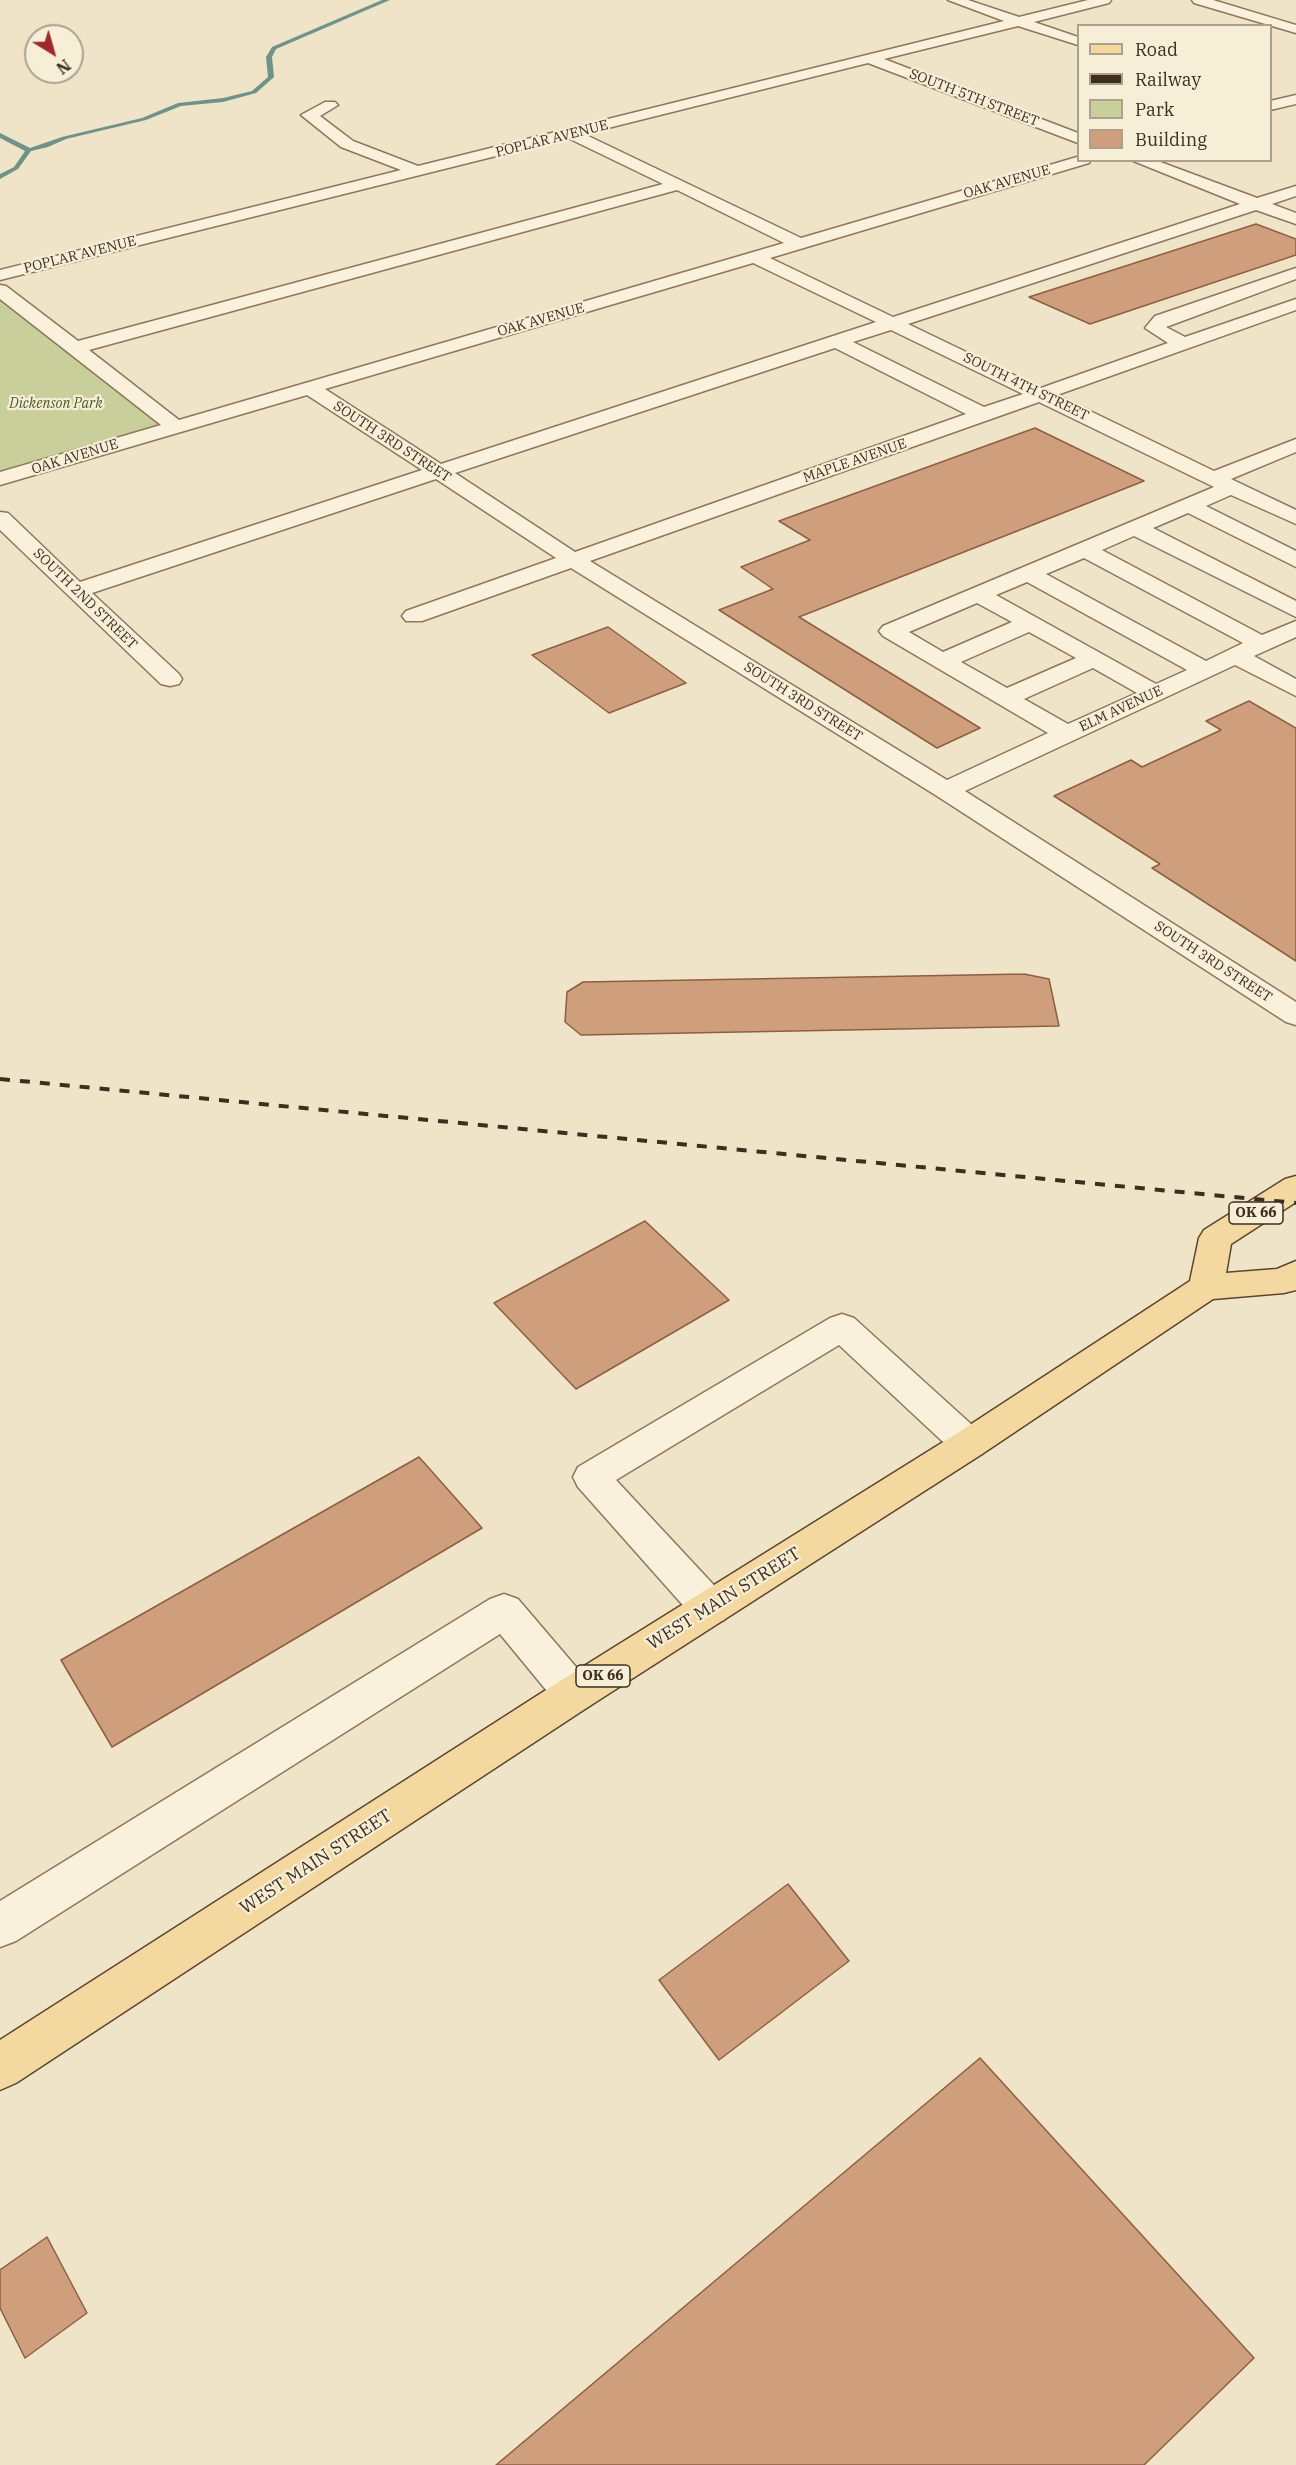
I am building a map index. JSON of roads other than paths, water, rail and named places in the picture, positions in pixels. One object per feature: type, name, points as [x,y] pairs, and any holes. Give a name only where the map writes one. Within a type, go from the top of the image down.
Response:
[{"type":"main road","name":"OK 66","points":[[1206,1287],[1216,1238],[1296,1187]]},
{"type":"main road","name":"WEST MAIN STREET","points":[[0,2067],[574,1694],[969,1444],[1206,1287],[1284,1281],[1296,1272]]},
{"type":"street","points":[[955,0],[1077,41]]},
{"type":"street","name":"POPLAR AVENUE","points":[[0,275],[1104,0]]},
{"type":"street","points":[[1199,0],[1296,30]]},
{"type":"street","points":[[1278,24],[1296,19]]},
{"type":"street","name":"SOUTH 5TH STREET","points":[[870,59],[1077,138]]},
{"type":"street","points":[[1272,105],[1296,99]]},
{"type":"street","points":[[330,105],[309,115],[347,144],[381,155],[418,172]]},
{"type":"street","points":[[572,134],[799,243]]},
{"type":"street","name":"OAK AVENUE","points":[[0,479],[1077,162]]},
{"type":"street","points":[[1144,162],[1296,219]]},
{"type":"street","points":[[74,348],[678,184]]},
{"type":"street","points":[[77,590],[1296,191]]},
{"type":"street","name":"SOUTH 4TH STREET","points":[[755,257],[1296,518]]},
{"type":"street","points":[[1185,344],[1154,328],[1162,320],[1296,273]]},
{"type":"street","points":[[1267,283],[1296,297]]},
{"type":"street","points":[[0,290],[176,427]]},
{"type":"street","name":"MAPLE AVENUE","points":[[414,616],[1296,304]]},
{"type":"street","points":[[836,341],[984,415]]},
{"type":"street","name":"SOUTH 3RD STREET","points":[[310,388],[573,560],[946,789],[1296,1015]]},
{"type":"street","points":[[1066,734],[891,632],[1188,505],[1223,483],[1296,445]]},
{"type":"street","points":[[1188,505],[1296,560]]},
{"type":"street","name":"SOUTH 2ND STREET","points":[[0,518],[170,679]]},
{"type":"street","points":[[1135,528],[1296,610]]},
{"type":"street","points":[[1084,549],[1262,644]]},
{"type":"street","points":[[1028,573],[1205,670]]},
{"type":"street","points":[[978,594],[1155,693]]},
{"type":"street","points":[[942,661],[1030,623]]},
{"type":"street","name":"ELM AVENUE","points":[[946,789],[1296,628]]},
{"type":"street","points":[[1236,656],[1296,689]]},
{"type":"street","points":[[1005,698],[1094,659]]},
{"type":"street","points":[[710,1608],[591,1477],[842,1328],[969,1444]]},
{"type":"street","points":[[0,1926],[504,1611],[574,1694]]},
{"type":"waterway","points":[[29,150],[64,138],[144,119],[180,104],[223,100],[254,92],[271,77],[269,57],[274,48],[387,0]]},
{"type":"waterway","points":[[0,135],[29,150]]},
{"type":"waterway","points":[[0,177],[16,168],[29,150]]},
{"type":"railway","points":[[0,1079],[1296,1203]]},
{"type":"park label","name":"Dickenson Park","points":[[56,404]]}]
